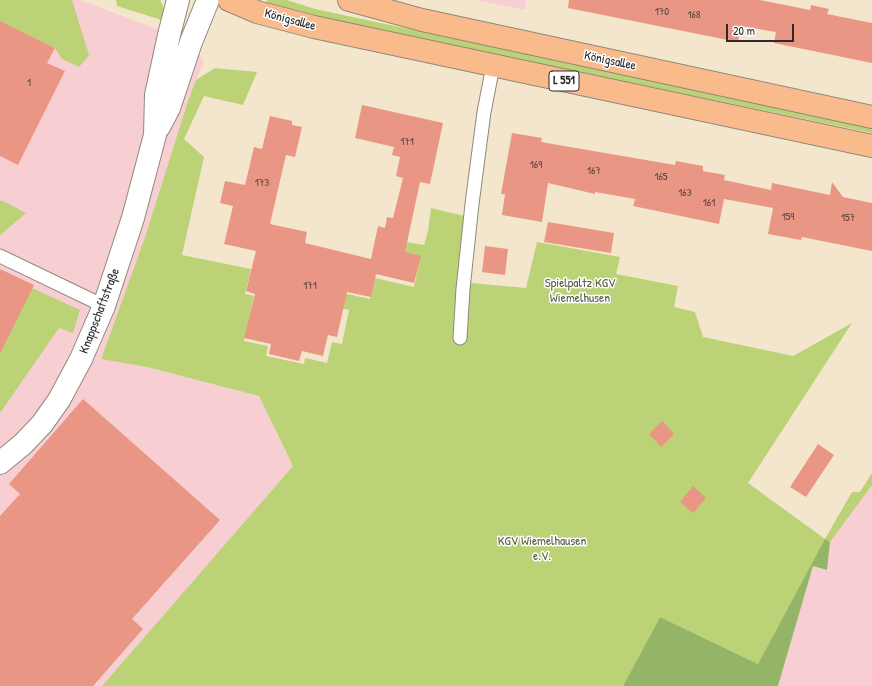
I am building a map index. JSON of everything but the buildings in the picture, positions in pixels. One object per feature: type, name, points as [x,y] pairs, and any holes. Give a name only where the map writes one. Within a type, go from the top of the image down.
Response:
[{"type":"main road","name":"Königsallee","points":[[229,0],[257,12],[314,27],[872,146]]},
{"type":"main road","name":"Königsallee","points":[[349,0],[422,20],[872,117]]},
{"type":"street","name":"Knappschaftstraße","points":[[155,135],[156,95],[178,0]]},
{"type":"street","name":"Knappschaftstraße","points":[[0,463],[23,444],[42,424],[59,400],[81,359],[104,306],[133,218],[155,135],[169,108],[191,42],[208,0]]},
{"type":"lane","points":[[460,338],[463,289],[472,204],[484,112],[493,66]]},
{"type":"lane","points":[[0,256],[104,306]]},
{"type":"shaded area","points":[[0,0],[80,0],[191,42],[204,61],[188,101],[144,240],[101,359],[147,367],[259,396],[293,466],[102,686],[0,686]]},
{"type":"shaded area","points":[[476,0],[526,0],[525,10]]},
{"type":"shaded area","points":[[872,477],[872,686],[778,686],[813,566],[827,570],[827,540]]},
{"type":"green space","points":[[0,0],[72,0],[89,55],[79,67],[62,59],[55,48],[0,21]]},
{"type":"green space","points":[[116,0],[160,0],[163,6],[165,21],[117,6]]},
{"type":"green space","points":[[267,0],[287,0],[315,9],[872,128],[872,133],[359,26],[266,3]]},
{"type":"green space","points":[[215,68],[257,72],[243,105],[204,96],[184,139],[204,157],[182,255],[251,269],[245,294],[254,296],[244,341],[268,346],[266,356],[304,364],[305,358],[327,363],[332,342],[342,344],[349,310],[340,308],[343,293],[370,299],[375,278],[414,287],[420,259],[403,256],[406,242],[424,245],[428,231],[431,208],[464,216],[464,236],[459,282],[526,288],[537,242],[620,257],[616,274],[678,286],[674,307],[695,312],[703,337],[793,356],[852,323],[748,483],[825,539],[852,492],[860,492],[872,473],[872,485],[830,542],[825,540],[758,664],[660,617],[623,686],[102,686],[293,466],[259,396],[147,367],[101,359],[144,240],[196,80]]},
{"type":"green space","points":[[1,200],[26,213],[0,235],[0,202]]},
{"type":"green space","points":[[32,288],[80,310],[73,333],[59,328],[0,413],[0,354]]},
{"type":"green space","points":[[825,539],[830,542],[827,570],[813,566],[778,686],[623,686],[660,617],[758,664]]},
{"type":"park label","name":"Spielpaltz KGV Wiemelhusen","points":[[580,292]]},
{"type":"park label","name":"KGV Wiemelhausen e.V.","points":[[542,550]]}]
